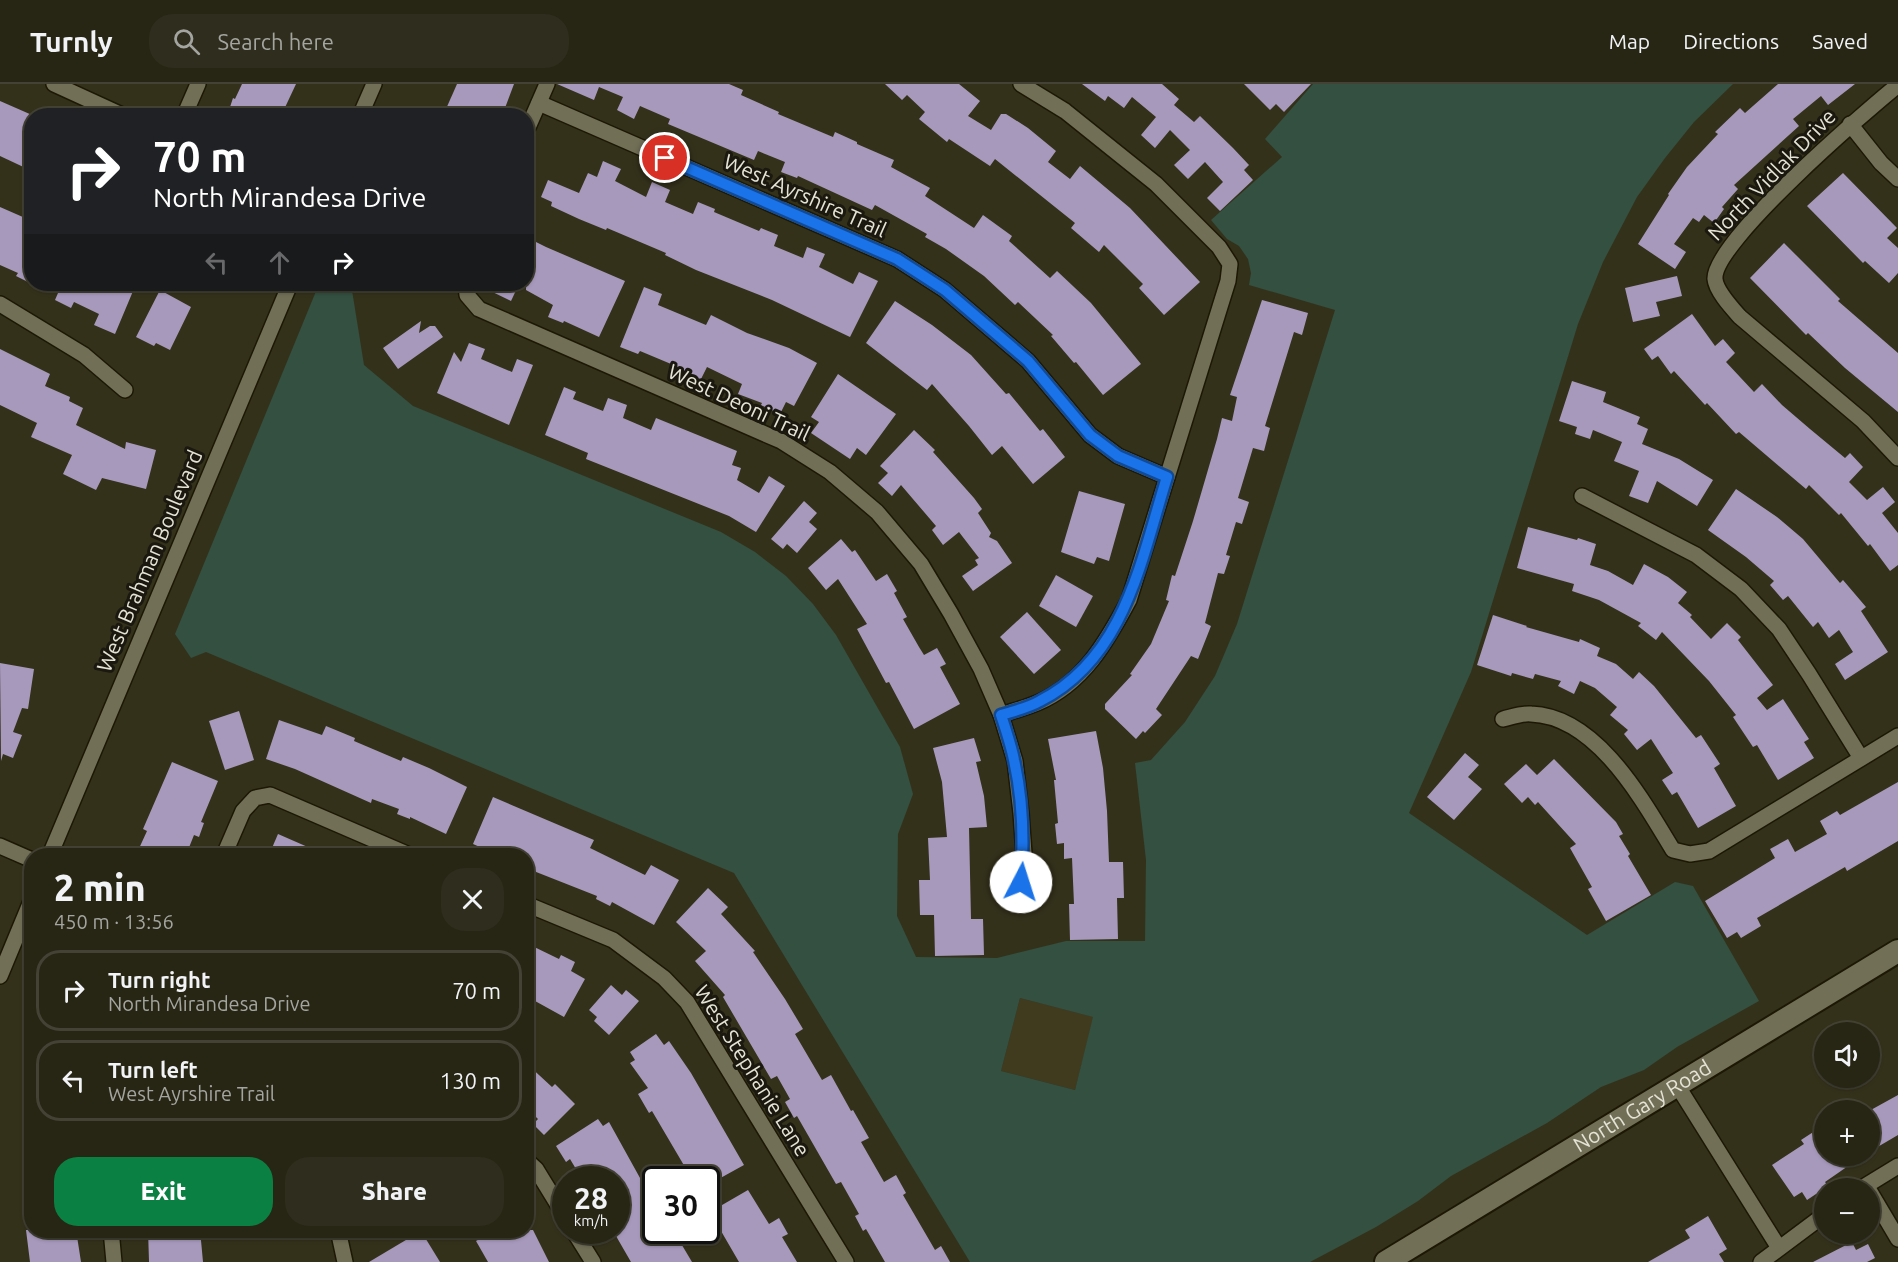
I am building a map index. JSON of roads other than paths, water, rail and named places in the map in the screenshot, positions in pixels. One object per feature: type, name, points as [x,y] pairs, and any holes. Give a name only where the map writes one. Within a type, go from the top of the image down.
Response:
[{"type":"main road","name":"North Gary Road","points":[[1386,1262],[1898,951]]},
{"type":"street","points":[[54,84],[106,108]]},
{"type":"street","points":[[188,108],[198,84]]},
{"type":"street","points":[[364,108],[374,84]]},
{"type":"street","points":[[534,114],[547,84]]},
{"type":"street","points":[[1001,715],[1039,702],[1063,688],[1088,666],[1111,635],[1129,600],[1228,281],[1230,264],[1219,247],[1156,184],[1065,111],[1022,84]]},
{"type":"street","name":"North Vidlak Drive","points":[[1898,85],[1850,124],[1744,229],[1720,260],[1715,279],[1725,300],[1740,317],[1863,421],[1898,458]]},
{"type":"street","name":"West Ayrshire Trail","points":[[539,103],[897,259],[945,290],[1028,361],[1090,435],[1118,456],[1167,477]]},
{"type":"street","points":[[1850,124],[1881,163],[1898,179]]},
{"type":"street","name":"West Brahman Boulevard","points":[[53,848],[287,291]]},
{"type":"street","name":"West Deoni Trail","points":[[467,291],[478,309],[781,441],[830,472],[877,512],[921,564],[981,669],[1001,715],[1014,761],[1021,813],[1024,853],[1021,882]]},
{"type":"street","points":[[0,304],[84,355],[125,390]]},
{"type":"street","points":[[1582,496],[1696,555],[1741,589],[1779,629],[1861,758]]},
{"type":"street","points":[[1503,719],[1529,713],[1549,717],[1574,728],[1602,750],[1628,778],[1674,849],[1690,854],[1709,851],[1898,736]]},
{"type":"street","points":[[228,848],[243,812],[255,798],[270,795],[393,848]]},
{"type":"street","points":[[0,846],[24,856]]},
{"type":"street","name":"West Stephanie Lane","points":[[534,907],[613,940],[664,978],[687,1002],[846,1262]]},
{"type":"street","points":[[0,976],[24,918]]},
{"type":"street","points":[[1677,1085],[1779,1248]]},
{"type":"street","points":[[1880,1178],[1898,1166]]},
{"type":"street","points":[[534,1167],[552,1195]]},
{"type":"street","points":[[1880,1210],[1898,1239]]},
{"type":"street","points":[[1761,1262],[1814,1222]]},
{"type":"street","points":[[112,1238],[114,1262]]},
{"type":"street","points":[[340,1238],[345,1262]]},
{"type":"street","points":[[581,1244],[592,1262]]}]
